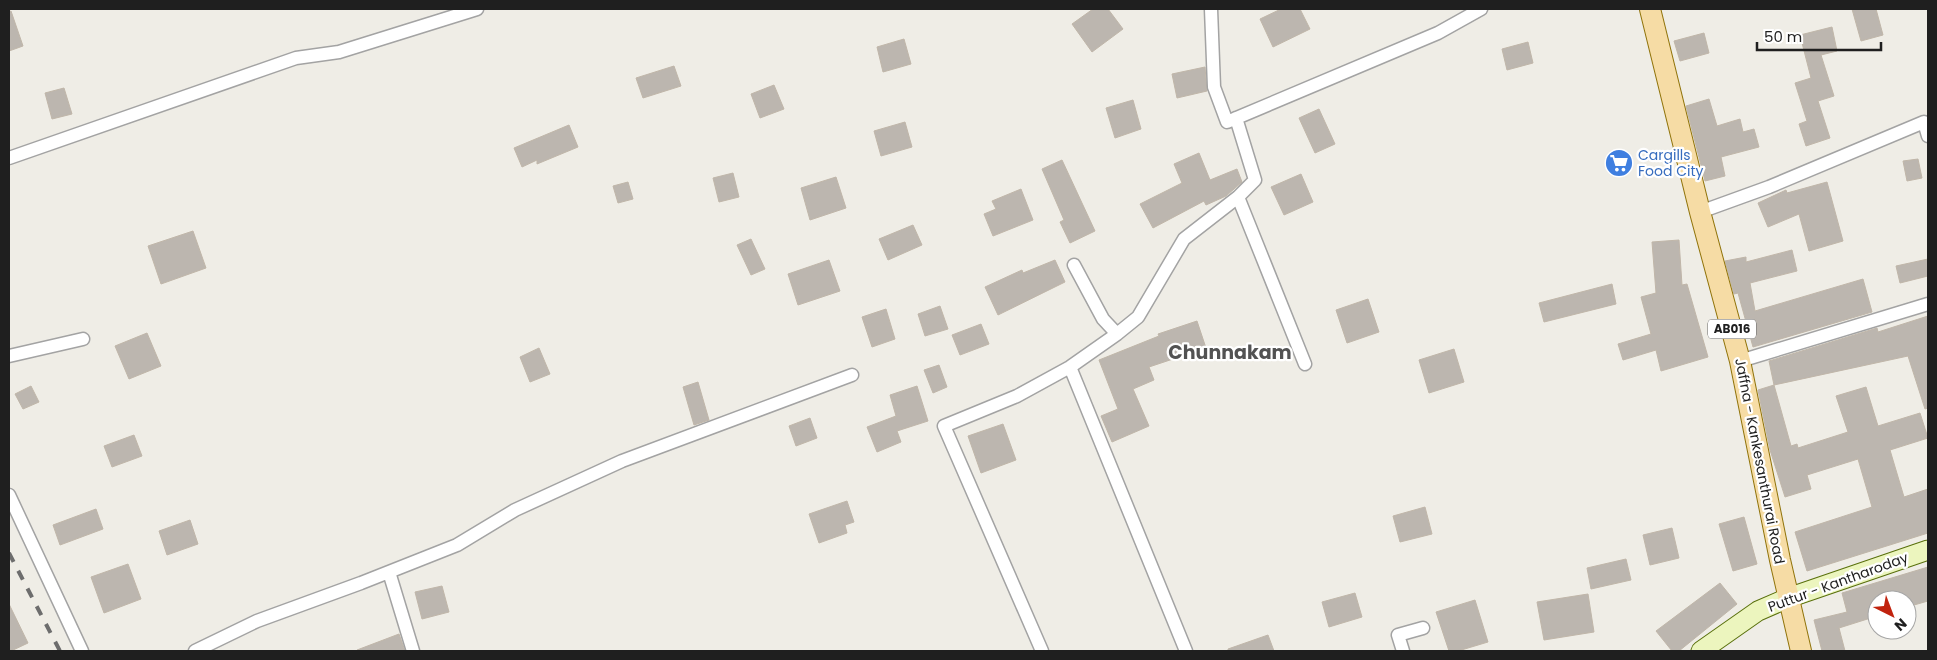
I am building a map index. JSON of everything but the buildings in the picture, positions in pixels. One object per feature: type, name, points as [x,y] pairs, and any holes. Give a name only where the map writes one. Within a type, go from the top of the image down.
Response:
[{"type":"main road","name":"Jaffna - Kankesanthurai Road","points":[[1650,9],[1700,212],[1740,360],[1788,598],[1801,651]]},
{"type":"main road","name":"Puttur - Kantharoday","points":[[1700,651],[1758,611],[1788,598],[1928,550]]},
{"type":"street","points":[[9,158],[296,58],[339,52],[477,9]]},
{"type":"street","points":[[1211,9],[1214,87],[1227,122],[1438,33],[1481,9]]},
{"type":"street","points":[[1042,651],[944,426],[1017,396],[1070,367],[1138,317],[1184,239],[1238,197],[1255,180],[1236,118]]},
{"type":"street","points":[[1700,212],[1769,187],[1926,120],[1928,136]]},
{"type":"street","points":[[1238,197],[1305,364]]},
{"type":"street","points":[[1074,265],[1103,319],[1117,334]]},
{"type":"street","points":[[1740,360],[1928,304]]},
{"type":"street","points":[[9,356],[82,339]]},
{"type":"street","points":[[1070,367],[1186,651]]},
{"type":"street","points":[[196,651],[257,621],[457,545],[515,510],[622,462],[852,375]]},
{"type":"street","points":[[9,495],[82,651]]},
{"type":"street","points":[[389,572],[413,651]]},
{"type":"street","points":[[1403,651],[1398,635],[1423,628]]},
{"type":"railway","points":[[9,553],[60,651]]},
{"type":"place","name":"Cargills Food City","points":[[1619,163]]},
{"type":"district","name":"Chunnakam","points":[[1230,352]]}]
